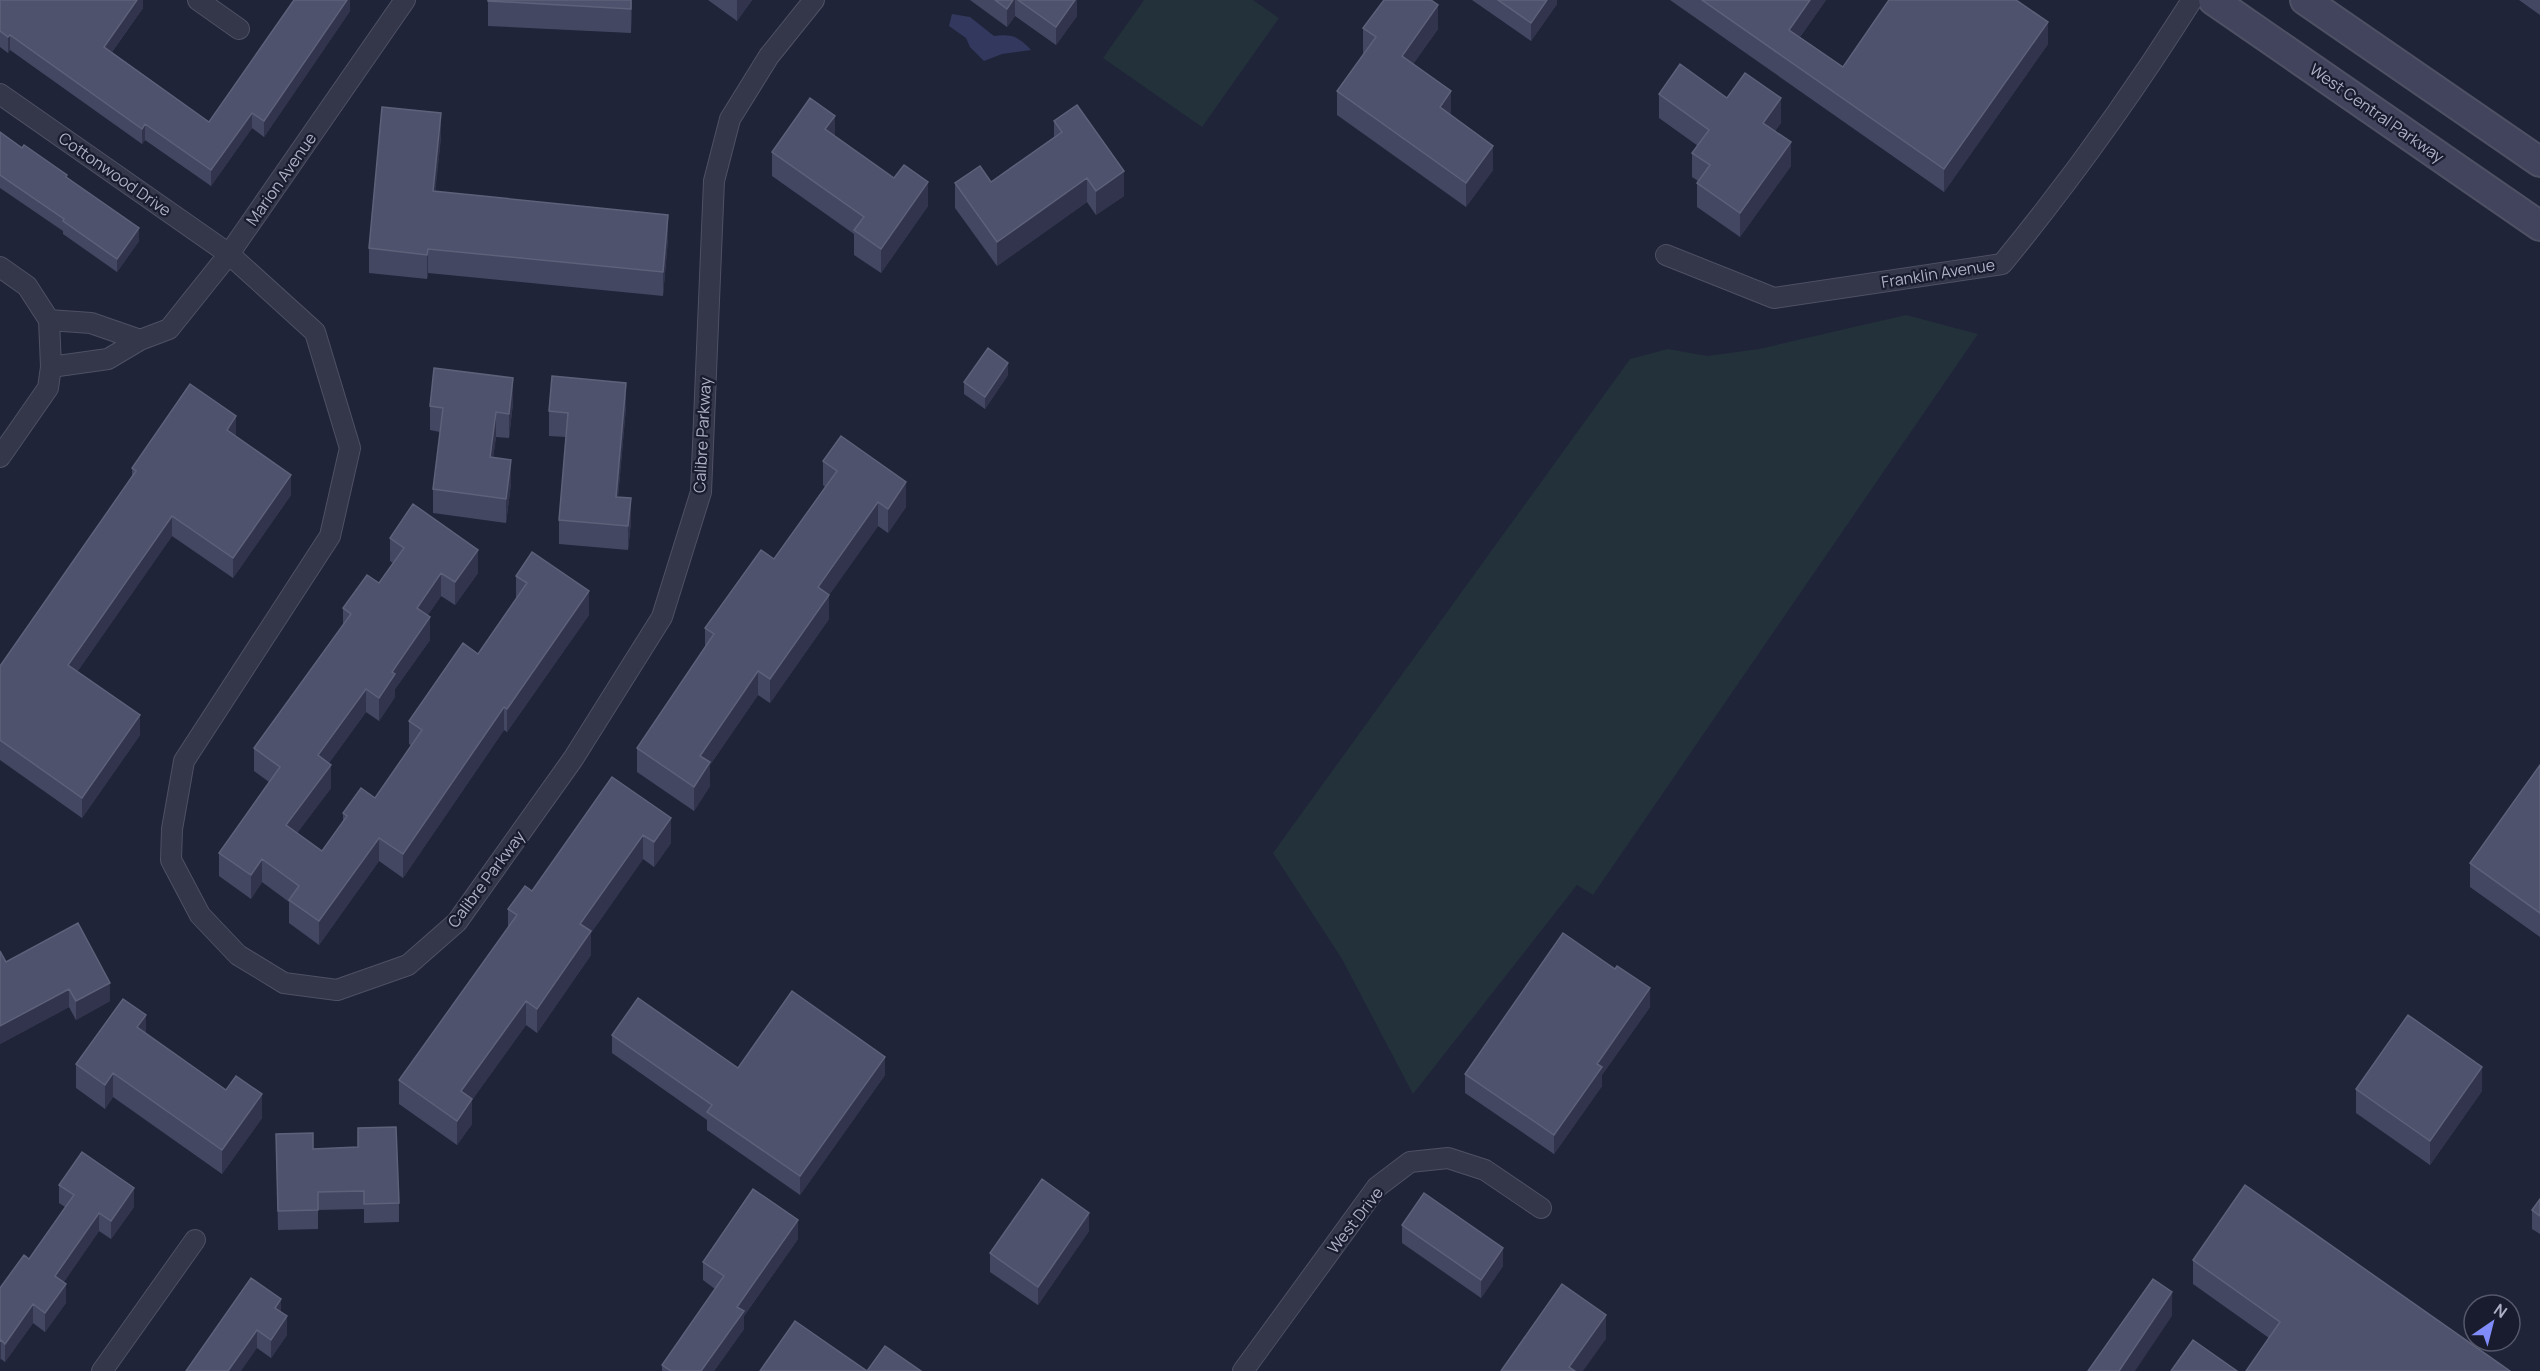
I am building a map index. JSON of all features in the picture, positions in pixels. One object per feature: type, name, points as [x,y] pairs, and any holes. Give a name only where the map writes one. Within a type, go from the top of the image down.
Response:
[{"type":"main road","name":"West Central Parkway","points":[[2213,0],[2540,226]]},
{"type":"main road","points":[[2305,0],[2540,162]]},
{"type":"street","points":[[198,0],[239,29]]},
{"type":"street","name":"Marion Avenue","points":[[51,367],[108,359],[140,340],[169,329],[229,254],[405,0]]},
{"type":"street","name":"Calibre Parkway","points":[[229,254],[315,332],[350,448],[330,536],[184,761],[171,829],[171,860],[200,915],[238,955],[284,983],[337,990],[408,965],[457,922],[573,759],[662,617],[701,492],[714,181],[730,118],[769,56],[814,0]]},
{"type":"street","name":"Franklin Avenue","points":[[1666,255],[1774,298],[2002,264],[2057,196],[2154,60],[2192,0]]},
{"type":"street","name":"Cottonwood Drive","points":[[0,94],[229,254]]},
{"type":"street","points":[[0,267],[27,286],[49,320],[51,367],[48,388],[0,457]]},
{"type":"street","points":[[49,320],[90,323],[140,340]]},
{"type":"street","name":"West Drive","points":[[1243,1371],[1377,1187],[1410,1162],[1448,1158],[1485,1170],[1541,1208]]},
{"type":"street","points":[[102,1371],[195,1240]]},
{"type":"shaded area","points":[[1144,0],[1253,0],[1279,18],[1202,127],[1103,58]]},
{"type":"shaded area","points":[[1906,315],[1978,334],[1593,895],[1577,885],[1413,1094],[1342,959],[1273,853],[1630,359],[1668,349],[1707,356],[1759,349]]},
{"type":"water","points":[[952,14],[970,17],[994,36],[1014,37],[1031,50],[1002,54],[984,61],[970,47],[966,38],[949,26]]},
{"type":"building","points":[[0,0],[137,0],[104,47],[209,122],[294,0],[347,0],[264,121],[252,113],[211,170],[145,124],[142,129],[10,35],[8,37],[0,31]]},
{"type":"building","points":[[631,0],[631,9],[488,1]]},
{"type":"building","points":[[995,0],[1013,0],[1007,9]]},
{"type":"building","points":[[1018,0],[1075,0],[1056,27]]},
{"type":"building","points":[[1384,0],[1431,0],[1438,5],[1402,56],[1451,91],[1440,107],[1493,146],[1466,183],[1337,91],[1376,37],[1363,28]]},
{"type":"building","points":[[1498,0],[1547,0],[1531,23]]},
{"type":"building","points":[[1702,0],[1810,0],[1789,30],[1843,67],[1889,0],[2016,0],[2048,22],[1944,169]]},
{"type":"building","points":[[1680,64],[1727,98],[1745,73],[1781,98],[1763,123],[1791,142],[1740,213],[1697,183],[1710,165],[1692,153],[1709,130],[1659,94]]},
{"type":"building","points":[[810,98],[835,116],[825,129],[894,178],[904,165],[928,182],[881,249],[854,230],[864,217],[772,152]]},
{"type":"building","points":[[1077,105],[1124,171],[1096,191],[1087,178],[997,242],[955,183],[980,166],[991,182],[1062,132],[1054,121]]},
{"type":"building","points":[[382,107],[441,113],[433,191],[668,215],[663,272],[428,249],[427,255],[369,248]]},
{"type":"building","points":[[0,132],[22,148],[24,145],[139,228],[117,259],[0,175]]},
{"type":"building","points":[[988,348],[1008,363],[985,397],[964,382]]},
{"type":"building","points":[[434,368],[513,378],[509,414],[496,412],[490,457],[511,460],[506,499],[433,489],[443,408],[430,406]]},
{"type":"building","points":[[552,376],[626,383],[616,497],[631,498],[628,526],[559,520],[568,413],[549,411]]},
{"type":"building","points":[[190,384],[236,416],[227,430],[291,475],[233,558],[172,516],[68,665],[140,715],[82,798],[0,740],[0,666],[136,471],[132,468]]},
{"type":"building","points":[[841,436],[906,482],[888,509],[878,502],[818,587],[829,595],[770,679],[758,671],[700,756],[710,762],[694,787],[637,748],[714,634],[705,628],[761,550],[774,559],[837,471],[823,461]]},
{"type":"building","points":[[413,504],[478,550],[455,582],[441,573],[417,608],[430,617],[392,672],[395,674],[379,698],[366,689],[318,755],[331,765],[286,825],[322,851],[347,816],[343,813],[361,788],[375,798],[422,730],[409,721],[463,643],[478,654],[527,583],[516,576],[532,552],[589,591],[507,709],[504,707],[403,854],[379,838],[319,921],[289,900],[299,886],[262,859],[251,875],[219,853],[280,767],[254,748],[351,614],[343,608],[367,575],[379,583],[404,548],[390,538]]},
{"type":"building","points":[[2540,765],[2540,913],[2470,863]]},
{"type":"building","points":[[612,777],[671,818],[654,842],[643,835],[580,924],[591,931],[537,1009],[526,1001],[461,1091],[472,1099],[457,1121],[399,1080],[517,915],[508,909],[525,886],[532,891]]},
{"type":"building","points":[[78,923],[110,983],[76,1001],[69,989],[0,1026],[0,951],[6,962]]},
{"type":"building","points":[[1563,933],[1615,969],[1617,966],[1650,988],[1597,1064],[1602,1067],[1554,1135],[1465,1074]]},
{"type":"building","points":[[792,991],[885,1057],[800,1176],[707,1112],[712,1105],[612,1035],[638,998],[738,1068]]},
{"type":"building","points":[[123,999],[146,1015],[137,1027],[226,1090],[236,1076],[262,1094],[222,1150],[113,1073],[105,1085],[76,1064]]},
{"type":"building","points":[[2408,1015],[2482,1067],[2430,1141],[2356,1089]]},
{"type":"building","points":[[396,1127],[399,1203],[364,1204],[364,1191],[318,1192],[318,1210],[278,1211],[276,1134],[313,1133],[313,1149],[358,1147],[358,1128]]},
{"type":"building","points":[[82,1152],[134,1188],[111,1221],[99,1213],[55,1276],[66,1284],[45,1313],[33,1304],[5,1344],[1,1340],[0,1342],[0,1288],[24,1255],[29,1259],[74,1195],[59,1185]]},
{"type":"building","points":[[1042,1179],[1089,1213],[1038,1287],[990,1253]]},
{"type":"building","points":[[2245,1185],[2462,1337],[2462,1353],[2484,1353],[2510,1371],[2246,1371],[2280,1322],[2193,1260]]},
{"type":"building","points":[[753,1189],[798,1220],[737,1307],[744,1311],[701,1371],[671,1371],[662,1365],[724,1276],[703,1262]]},
{"type":"building","points":[[1424,1193],[1503,1248],[1481,1280],[1402,1225]]},
{"type":"building","points":[[2540,1199],[2540,1216],[2532,1210]]},
{"type":"building","points":[[251,1278],[281,1299],[275,1308],[287,1316],[271,1340],[257,1330],[228,1371],[186,1371]]},
{"type":"building","points":[[2153,1279],[2172,1292],[2119,1371],[2088,1371]]},
{"type":"building","points":[[1562,1284],[1606,1315],[1569,1367],[1575,1371],[1501,1371]]},
{"type":"building","points":[[795,1321],[867,1371],[760,1371]]},
{"type":"building","points":[[2193,1340],[2237,1371],[2171,1371]]},
{"type":"building","points":[[885,1346],[921,1371],[867,1371]]}]
